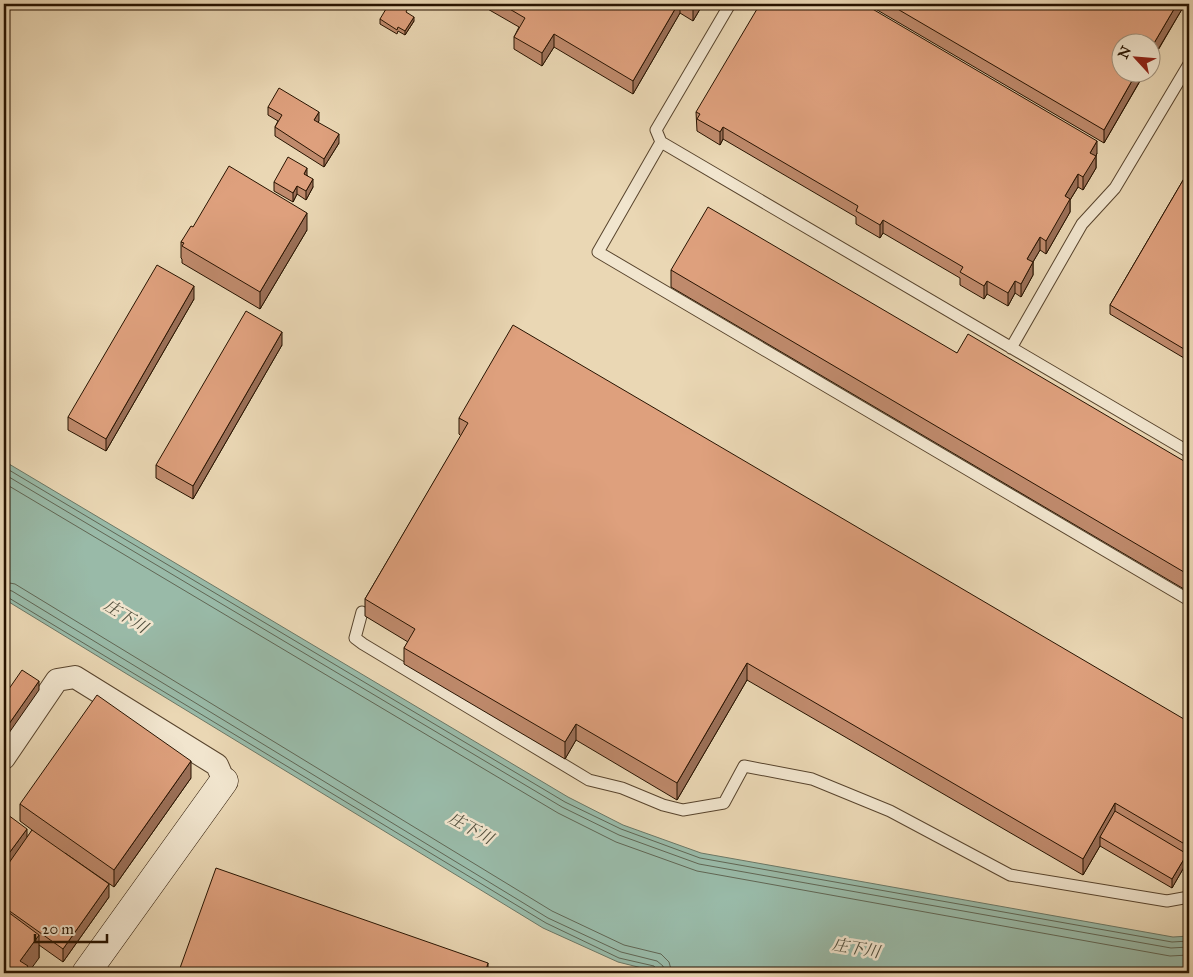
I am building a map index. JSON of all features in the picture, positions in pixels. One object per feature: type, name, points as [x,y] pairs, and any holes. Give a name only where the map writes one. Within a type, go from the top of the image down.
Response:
[{"type":"street","points":[[4,758],[57,680],[75,678],[217,765],[224,780],[86,973]]},
{"type":"lane","points":[[730,4],[656,130],[662,142],[1189,452]]},
{"type":"lane","points":[[1012,348],[1082,224],[1115,188],[1189,64]]},
{"type":"lane","points":[[662,142],[598,252],[1189,600]]},
{"type":"lane","points":[[362,612],[355,638],[363,644],[590,780],[622,788],[663,805],[683,810],[724,803],[744,766],[812,779],[890,811],[1010,874],[1167,901],[1189,897]]},
{"type":"water","name":"庄下川","points":[[4,461],[568,797],[623,825],[701,853],[1173,937],[1189,936],[1189,973],[662,973],[618,962],[543,928],[4,599]]},
{"type":"building","points":[[389,4],[397,4],[414,17],[405,31],[398,27],[397,30],[380,19]]},
{"type":"building","points":[[501,4],[678,4],[633,81],[554,34],[542,53],[514,37],[525,18]]},
{"type":"building","points":[[686,4],[695,4],[693,8]]},
{"type":"building","points":[[760,4],[864,4],[1097,141],[1090,153],[1096,156],[1083,177],[1078,174],[1065,196],[1070,199],[1046,241],[1040,237],[1027,259],[1033,262],[1021,284],[1015,281],[1008,293],[987,281],[984,286],[960,272],[963,267],[883,220],[880,225],[856,211],[858,206],[723,127],[720,132],[697,119],[700,114],[696,112]]},
{"type":"building","points":[[889,4],[1177,4],[1160,33],[1110,32],[1110,82],[1131,82],[1104,130]]},
{"type":"building","points":[[279,88],[319,112],[314,120],[339,134],[324,159],[275,127],[282,115],[268,107]]},
{"type":"building","points":[[288,157],[307,168],[304,174],[313,179],[306,191],[297,186],[293,193],[274,182]]},
{"type":"building","points":[[229,166],[307,213],[260,292],[182,246],[184,243],[181,242],[191,226],[193,227]]},
{"type":"building","points":[[1189,170],[1189,352],[1110,305]]},
{"type":"building","points":[[708,207],[957,353],[968,334],[1189,464],[1189,575],[671,270]]},
{"type":"building","points":[[157,265],[194,286],[106,439],[68,417]]},
{"type":"building","points":[[246,311],[282,332],[193,486],[156,465]]},
{"type":"building","points":[[513,325],[1189,722],[1188,846],[1115,803],[1083,859],[747,663],[677,783],[576,724],[565,742],[404,648],[415,629],[365,599],[468,423],[459,418]]},
{"type":"building","points":[[22,670],[39,681],[4,731],[4,696]]},
{"type":"building","points":[[97,695],[191,761],[114,870],[20,804]]},
{"type":"building","points":[[1115,811],[1187,854],[1172,879],[1100,837]]},
{"type":"building","points":[[4,812],[27,829],[4,860]]},
{"type":"building","points":[[32,830],[109,884],[63,949],[4,907],[4,870]]},
{"type":"building","points":[[216,868],[488,963],[485,973],[195,973],[180,968]]},
{"type":"building","points":[[4,909],[39,935],[20,961],[28,966],[22,973],[4,973]]}]
